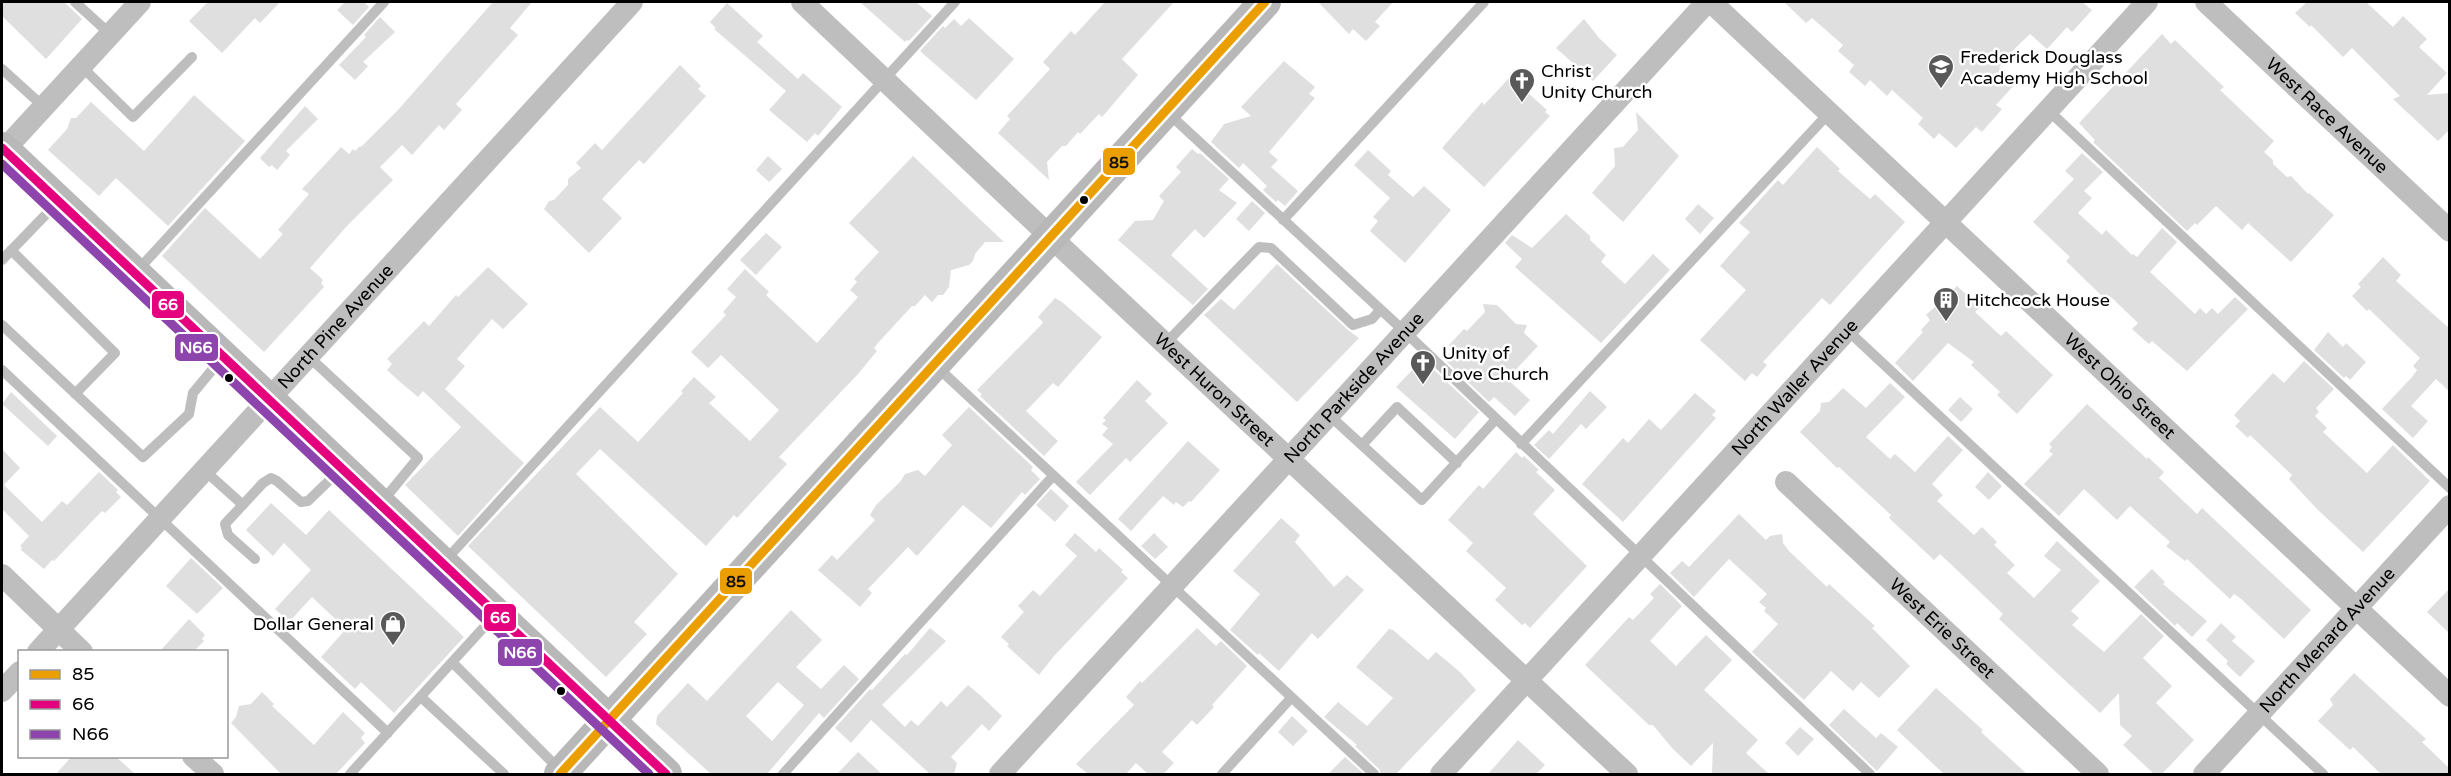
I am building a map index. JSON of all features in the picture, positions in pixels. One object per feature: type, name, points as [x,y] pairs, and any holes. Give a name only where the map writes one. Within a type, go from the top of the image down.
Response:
[{"type":"street","points":[[140,2],[3,149],[608,722],[666,774]]},
{"type":"street","name":"North Pine Avenue","points":[[39,650],[632,2]]},
{"type":"street","name":"West Huron Street","points":[[802,2],[1165,345],[1627,774]]},
{"type":"street","points":[[561,773],[1265,2]]},
{"type":"street","name":"West Ohio Street","points":[[1709,2],[2450,696]]},
{"type":"street","name":"North Parkside Avenue","points":[[1000,774],[1709,2]]},
{"type":"street","name":"North Waller Avenue","points":[[1441,774],[2147,2]]},
{"type":"street","name":"West Race Avenue","points":[[2206,2],[2450,231]]},
{"type":"street","name":"West Erie Street","points":[[1786,482],[2098,774]]},
{"type":"street","name":"North Menard Avenue","points":[[2204,774],[2450,506]]},
{"type":"street","points":[[2,576],[81,650]]},
{"type":"street","points":[[2,692],[18,674]]},
{"type":"street","points":[[195,758],[213,774]]},
{"type":"lane","points":[[75,2],[110,34]]},
{"type":"lane","points":[[135,274],[384,2]]},
{"type":"lane","points":[[442,565],[955,2]]},
{"type":"lane","points":[[1283,220],[1484,2]]},
{"type":"lane","points":[[81,66],[133,117],[192,57]]},
{"type":"lane","points":[[2,69],[44,107]]},
{"type":"lane","points":[[2048,110],[2450,488]]},
{"type":"lane","points":[[1166,111],[1405,332],[1870,774]]},
{"type":"lane","points":[[1521,444],[1829,113]]},
{"type":"lane","points":[[2,260],[58,201]]},
{"type":"lane","points":[[1165,345],[1258,246],[1271,248],[1353,326],[1372,319],[1380,310]]},
{"type":"lane","points":[[10,250],[115,353],[75,394]]},
{"type":"lane","points":[[2,325],[143,457],[189,414],[193,393],[222,357]]},
{"type":"lane","points":[[1847,330],[2323,774]]},
{"type":"lane","points":[[308,356],[418,458],[379,505]]},
{"type":"lane","points":[[934,364],[1374,774]]},
{"type":"lane","points":[[2,370],[388,733]]},
{"type":"lane","points":[[1362,445],[1397,407],[1457,463]]},
{"type":"lane","points":[[1329,414],[1422,500],[1496,420]]},
{"type":"lane","points":[[255,559],[228,535],[225,524],[263,483],[271,478],[278,481],[301,502],[308,501],[341,469]]},
{"type":"lane","points":[[204,470],[243,505]]},
{"type":"lane","points":[[783,774],[1053,476]]},
{"type":"lane","points":[[350,774],[495,615]]},
{"type":"lane","points":[[452,662],[561,773]]},
{"type":"lane","points":[[421,697],[504,774]]},
{"type":"lane","points":[[1222,774],[1291,698]]},
{"type":"building","points":[[2,2],[64,2],[82,19],[46,59],[2,16]]},
{"type":"building","points":[[208,2],[280,2],[260,23],[255,18],[222,53],[189,21]]},
{"type":"building","points":[[345,2],[364,2],[369,7],[353,25],[337,10]]},
{"type":"building","points":[[493,2],[532,2],[510,28],[518,35],[456,104],[462,110],[444,130],[439,125],[412,155],[402,145],[380,167],[393,180],[346,227],[310,268],[323,280],[321,283],[324,287],[264,352],[162,256],[205,208],[260,259],[283,234],[278,230],[309,194],[302,189],[341,147],[349,154],[353,149],[355,151],[361,147],[398,110]]},
{"type":"building","points":[[860,2],[916,2],[932,16],[909,41],[905,42]]},
{"type":"building","points":[[1105,2],[1174,2],[1122,59],[1138,75],[1102,117],[1099,114],[1080,134],[1078,132],[1047,162],[1049,180],[998,133],[1010,119],[1007,116],[1050,69],[1043,62],[1071,31],[1075,35]]},
{"type":"building","points":[[1318,2],[1393,2],[1375,22],[1380,26],[1366,41],[1353,29],[1349,34]]},
{"type":"building","name":"Frederick Douglass Academy High School","points":[[1784,2],[2082,2],[2092,10],[2072,32],[2067,27],[2047,49],[2030,34],[2003,60],[2004,62],[1999,67],[2016,83],[1996,105],[2002,109],[1982,132],[1976,127],[1956,148],[1939,133],[1934,139],[1918,124],[1923,118],[1892,90],[1887,96],[1870,80],[1865,86],[1849,72],[1854,65],[1838,51],[1843,45],[1812,18],[1806,23]]},
{"type":"building","points":[[2307,2],[2366,2],[2393,27],[2403,16],[2427,39],[2419,47],[2447,73],[2427,95],[2450,93],[2450,129],[2438,141],[2393,99],[2400,96],[2352,48],[2343,57],[2311,25],[2310,27],[2295,13]]},
{"type":"building","points":[[727,3],[763,36],[757,42],[798,79],[803,73],[842,107],[818,136],[815,133],[807,142],[769,110],[786,91],[714,29],[716,28],[710,22]]},
{"type":"building","points":[[380,17],[395,32],[363,62],[368,66],[355,80],[339,65],[366,37],[364,35]]},
{"type":"building","points":[[969,18],[1014,59],[976,100],[920,51],[943,26],[945,28],[954,19],[961,26]]},
{"type":"building","points":[[1584,19],[1617,55],[1593,81],[1556,48]]},
{"type":"building","points":[[2162,34],[2171,44],[2175,40],[2224,87],[2220,90],[2274,141],[2264,152],[2273,160],[2273,164],[2287,177],[2291,176],[2308,194],[2334,215],[2291,262],[2248,223],[2242,230],[2216,206],[2197,225],[2195,223],[2187,231],[2093,142],[2095,140],[2079,123]]},
{"type":"building","points":[[1284,61],[1315,87],[1309,94],[1315,98],[1269,152],[1278,160],[1271,167],[1298,191],[1285,206],[1278,200],[1276,202],[1263,190],[1267,186],[1243,163],[1239,168],[1211,142],[1224,124],[1251,116],[1241,107]]},
{"type":"building","points":[[680,65],[701,86],[698,89],[706,96],[644,164],[639,160],[602,199],[622,218],[589,253],[544,209],[549,201],[554,200],[568,185],[568,179],[581,168],[576,163],[595,143],[602,150]]},
{"type":"building","points":[[1510,77],[1547,110],[1545,112],[1550,116],[1484,187],[1442,148],[1482,102],[1484,105]]},
{"type":"building","points":[[194,95],[245,141],[168,226],[116,178],[99,196],[48,150],[67,129],[71,118],[76,118],[91,102],[144,151]]},
{"type":"building","points":[[305,106],[318,119],[286,151],[290,155],[277,170],[272,165],[269,167],[260,158]]},
{"type":"building","points":[[1636,112],[1679,156],[1623,222],[1592,193],[1615,166],[1614,148],[1623,147],[1638,130]]},
{"type":"building","points":[[1817,147],[1840,169],[1838,171],[1870,199],[1875,194],[1905,222],[1830,305],[1822,298],[1763,362],[1767,365],[1757,377],[1752,373],[1745,381],[1700,340],[1746,290],[1720,266],[1750,232],[1739,223],[1778,180],[1783,185]]},
{"type":"building","points":[[1192,149],[1200,153],[1229,179],[1219,190],[1237,203],[1204,238],[1195,229],[1171,255],[1208,289],[1193,305],[1118,240],[1135,221],[1153,220],[1164,201],[1159,196],[1181,172],[1176,167]]},
{"type":"building","points":[[1368,150],[1391,171],[1388,175],[1413,197],[1424,186],[1451,210],[1405,263],[1370,231],[1378,221],[1373,217],[1390,198],[1354,165]]},
{"type":"building","points":[[2082,153],[2103,172],[2084,191],[2092,198],[2078,213],[2102,235],[2106,230],[2137,257],[2162,228],[2177,242],[2150,272],[2195,314],[2200,308],[2206,314],[2212,308],[2218,314],[2235,297],[2248,309],[2187,371],[2152,341],[2149,344],[2132,329],[2138,323],[2111,297],[2107,301],[2066,261],[2070,257],[2033,222],[2074,179],[2065,171]]},
{"type":"building","points":[[768,156],[782,169],[769,182],[756,170]]},
{"type":"building","points":[[913,156],[1004,242],[985,242],[969,265],[951,270],[949,287],[943,295],[938,295],[932,302],[925,295],[915,306],[912,306],[874,348],[877,351],[858,374],[779,457],[787,464],[737,518],[734,515],[706,546],[600,449],[576,474],[678,574],[634,622],[647,634],[606,677],[468,546],[600,407],[638,442],[683,393],[681,391],[694,377],[716,397],[709,403],[750,441],[779,410],[721,355],[708,368],[691,352],[726,315],[723,312],[736,297],[727,289],[745,269],[769,292],[766,295],[817,343],[858,297],[850,290],[857,282],[854,279],[879,252],[849,223]]},
{"type":"building","points":[[1252,201],[1265,213],[1249,231],[1236,219]]},
{"type":"building","points":[[1698,204],[1714,218],[1700,234],[1685,219]]},
{"type":"building","points":[[1566,214],[1590,236],[1590,240],[1606,255],[1601,262],[1625,284],[1653,254],[1670,270],[1601,343],[1515,267],[1522,259],[1505,243],[1512,235],[1532,248]]},
{"type":"building","points":[[766,233],[782,247],[756,275],[740,260]]},
{"type":"building","points":[[2383,257],[2401,275],[2396,281],[2450,329],[2450,392],[2436,379],[2411,406],[2428,421],[2413,438],[2382,409],[2412,377],[2417,370],[2413,366],[2420,358],[2369,309],[2367,311],[2352,296],[2361,287],[2358,284]]},
{"type":"building","points":[[1277,264],[1359,338],[1297,402],[1204,315],[1221,299],[1234,310]]},
{"type":"building","points":[[488,267],[528,304],[503,329],[492,319],[457,359],[465,366],[445,389],[524,463],[458,536],[405,485],[461,427],[423,391],[418,397],[387,370],[392,364],[387,359],[424,321],[429,326],[456,295],[458,297]]},
{"type":"building","points":[[1957,286],[1980,307],[1975,312],[2001,336],[2006,331],[2053,375],[2017,414],[1997,395],[2000,392],[1971,365],[1974,362],[1948,343],[1913,381],[1895,363],[1923,332],[1921,330],[1930,320],[1926,315]]},
{"type":"building","points":[[1055,298],[1102,337],[1058,387],[1053,383],[1026,411],[1058,441],[1044,456],[980,396],[982,394],[977,390],[1041,325],[1043,322],[1038,317]]},
{"type":"building","points":[[1483,304],[1497,305],[1516,324],[1527,325],[1524,333],[1538,346],[1507,379],[1530,400],[1515,416],[1494,397],[1489,402],[1444,359],[1454,349],[1449,345],[1464,329],[1467,331],[1485,312]]},
{"type":"building","points":[[2328,332],[2343,347],[2346,343],[2366,362],[2350,380],[2346,376],[2344,378],[2314,350]]},
{"type":"building","points":[[2304,361],[2334,389],[2316,408],[2319,412],[2315,416],[2327,428],[2323,432],[2367,473],[2393,445],[2430,481],[2363,552],[2289,479],[2292,475],[2250,435],[2248,438],[2235,426],[2240,421],[2234,415],[2273,373],[2284,383]]},
{"type":"building","points":[[1420,362],[1431,372],[1434,370],[1479,412],[1455,439],[1396,387]]},
{"type":"building","points":[[1137,380],[1152,394],[1145,401],[1168,423],[1130,462],[1126,458],[1090,495],[1076,482],[1113,444],[1102,435],[1108,428],[1102,424],[1106,420],[1103,418]]},
{"type":"building","points":[[1890,383],[1905,397],[1866,437],[1890,459],[1895,454],[1915,472],[1948,436],[1963,450],[1932,484],[1943,495],[1937,501],[1974,535],[1982,527],[1997,542],[1994,545],[2015,565],[2007,573],[2034,598],[2061,570],[2044,556],[2057,541],[2100,581],[2071,611],[2079,618],[2072,625],[2104,652],[2141,614],[2164,636],[2143,658],[2172,686],[2156,703],[2194,740],[2162,774],[2154,774],[2123,745],[2132,736],[2120,725],[2119,693],[2100,713],[1999,619],[2003,614],[1940,554],[1934,560],[1889,518],[1891,515],[1800,432],[1820,411],[1821,403],[1829,402],[1843,388],[1866,408]]},
{"type":"building","points":[[1590,391],[1607,407],[1586,429],[1581,424],[1549,459],[1534,445],[1549,430],[1553,434]]},
{"type":"building","points":[[11,392],[57,436],[48,446],[2,404]]},
{"type":"building","points":[[1695,393],[1716,411],[1712,415],[1716,418],[1623,522],[1582,484],[1623,438],[1628,443],[1649,419],[1661,430]]},
{"type":"building","points":[[1960,397],[1973,409],[1961,422],[1948,410]]},
{"type":"building","points":[[2087,404],[2164,472],[2159,478],[2197,514],[2202,508],[2311,610],[2284,639],[2240,598],[2234,594],[2230,599],[2187,559],[2185,561],[2166,546],[2170,542],[2130,506],[2117,520],[2084,489],[2059,516],[2024,484],[2053,454],[2049,451],[2052,447],[2049,444]]},
{"type":"building","points":[[969,407],[1033,467],[1031,470],[1040,479],[1025,495],[1022,492],[991,528],[963,505],[917,556],[908,547],[868,589],[872,593],[860,607],[818,570],[832,555],[837,560],[875,520],[870,515],[876,505],[900,482],[905,474],[918,470],[925,476],[952,445],[942,435]]},
{"type":"building","points":[[1188,441],[1220,470],[1191,502],[1189,501],[1183,507],[1176,502],[1174,505],[1163,496],[1131,531],[1118,519]]},
{"type":"building","points":[[2,449],[20,468],[4,485],[42,522],[62,501],[67,505],[99,472],[118,490],[116,492],[121,497],[105,513],[102,511],[44,569],[21,550],[20,546],[29,536],[2,509]]},
{"type":"building","points":[[1516,452],[1539,470],[1536,472],[1555,490],[1533,514],[1587,566],[1530,628],[1525,623],[1522,625],[1495,600],[1506,588],[1466,551],[1473,543],[1448,520],[1479,485],[1483,489]]},
{"type":"building","points":[[1988,472],[2002,486],[1989,500],[1975,487]]},
{"type":"building","points":[[1051,489],[1069,506],[1055,522],[1036,505]]},
{"type":"building","points":[[271,503],[306,535],[329,510],[464,637],[394,713],[361,682],[355,689],[321,657],[346,629],[312,597],[289,622],[275,609],[311,570],[284,543],[273,556],[246,530]]},
{"type":"building","points":[[1739,514],[1766,540],[1770,536],[1782,534],[1783,543],[1789,551],[1827,587],[1829,584],[1875,626],[1872,628],[1910,666],[1879,698],[1861,682],[1853,691],[1831,671],[1804,700],[1752,652],[1778,624],[1764,611],[1766,608],[1759,602],[1767,594],[1729,559],[1694,597],[1670,573],[1682,561],[1689,567]]},
{"type":"building","points":[[1281,518],[1300,535],[1295,542],[1334,587],[1347,575],[1364,590],[1318,639],[1312,633],[1279,671],[1230,630],[1260,594],[1233,571]]},
{"type":"building","points":[[1075,533],[1096,552],[1099,548],[1123,570],[1121,572],[1128,578],[1039,675],[1007,646],[1009,644],[1001,637],[1024,612],[1018,606],[1033,590],[1040,596],[1077,556],[1065,545]]},
{"type":"building","points":[[1154,533],[1168,547],[1155,559],[1141,546]]},
{"type":"building","points":[[191,558],[223,588],[197,614],[166,586]]},
{"type":"building","points":[[2152,569],[2165,582],[2163,584],[2207,621],[2192,637],[2177,623],[2175,626],[2134,587]]},
{"type":"building","points":[[1660,584],[1682,606],[1650,641],[1676,666],[1706,635],[1732,660],[1704,690],[1758,740],[1746,753],[1769,774],[1712,774],[1713,743],[1691,766],[1653,725],[1649,725],[1585,665],[1629,617],[1633,620],[1654,598],[1650,594]]},
{"type":"building","points":[[2450,588],[2450,634],[2427,612]]},
{"type":"building","points":[[791,610],[822,640],[796,667],[821,689],[844,665],[859,679],[824,718],[819,713],[767,774],[711,774],[656,724],[657,716],[688,683],[707,701]],"holes":[[[778,682],[804,705],[772,741],[746,716]]]},
{"type":"building","points":[[189,619],[205,635],[202,639],[204,641],[195,650],[161,650]]},
{"type":"building","points":[[2221,623],[2236,637],[2232,641],[2255,661],[2240,677],[2226,664],[2228,661],[2206,640]]},
{"type":"building","points":[[930,628],[946,641],[882,705],[905,727],[911,720],[918,726],[941,701],[947,707],[968,685],[1002,716],[989,731],[982,724],[951,757],[957,763],[954,774],[930,774],[871,720],[851,743],[835,728],[870,689],[872,690],[905,654],[907,655]]},
{"type":"building","points":[[1197,628],[1216,646],[1221,641],[1247,666],[1197,725],[1192,720],[1162,752],[1174,763],[1163,774],[1148,774],[1136,763],[1126,774],[1088,774],[1076,764],[1134,705],[1126,697]]},
{"type":"building","points":[[1389,629],[1428,660],[1436,652],[1461,673],[1476,690],[1396,774],[1381,774],[1379,769],[1355,746],[1357,745],[1324,717],[1338,702],[1367,726],[1393,698],[1356,667]]},
{"type":"building","points":[[2354,673],[2426,739],[2422,742],[2450,769],[2450,774],[2381,774],[2353,747],[2350,750],[2318,721],[2333,705],[2330,699]]},
{"type":"building","points":[[1936,688],[2027,774],[1944,774],[1897,730]]},
{"type":"building","points":[[262,692],[274,704],[272,706],[314,745],[343,712],[365,733],[361,738],[365,743],[336,774],[281,774],[231,723],[236,717],[239,706],[251,704]]},
{"type":"building","points":[[1844,709],[1876,738],[1881,733],[1898,747],[1877,771],[1829,725]]},
{"type":"building","points":[[1292,716],[1308,731],[1293,746],[1278,732]]},
{"type":"building","points":[[1800,727],[1814,739],[1798,756],[1785,743]]},
{"type":"building","points":[[1518,740],[1545,765],[1536,774],[1488,774]]},
{"type":"building","points":[[858,752],[882,774],[837,774]]},
{"type":"building","points":[[1345,757],[1364,774],[1328,774]]},
{"type":"building","points":[[70,758],[117,758],[135,774],[56,774]]},
{"type":"transit line","name":"85","points":[[560,774],[1265,2]]},
{"type":"transit line","name":"66","points":[[2,148],[666,774]]},
{"type":"transit line","name":"N66","points":[[2,164],[649,774]]},
{"type":"place","name":"Frederick Douglass Academy High School","points":[[1941,90]]},
{"type":"place","name":"Christ Unity Church","points":[[1522,104]]},
{"type":"place","name":"Hitchcock House","points":[[1946,323]]},
{"type":"place","name":"Unity of Love Church","points":[[1423,386]]},
{"type":"place","name":"Dollar General","points":[[393,647]]}]
